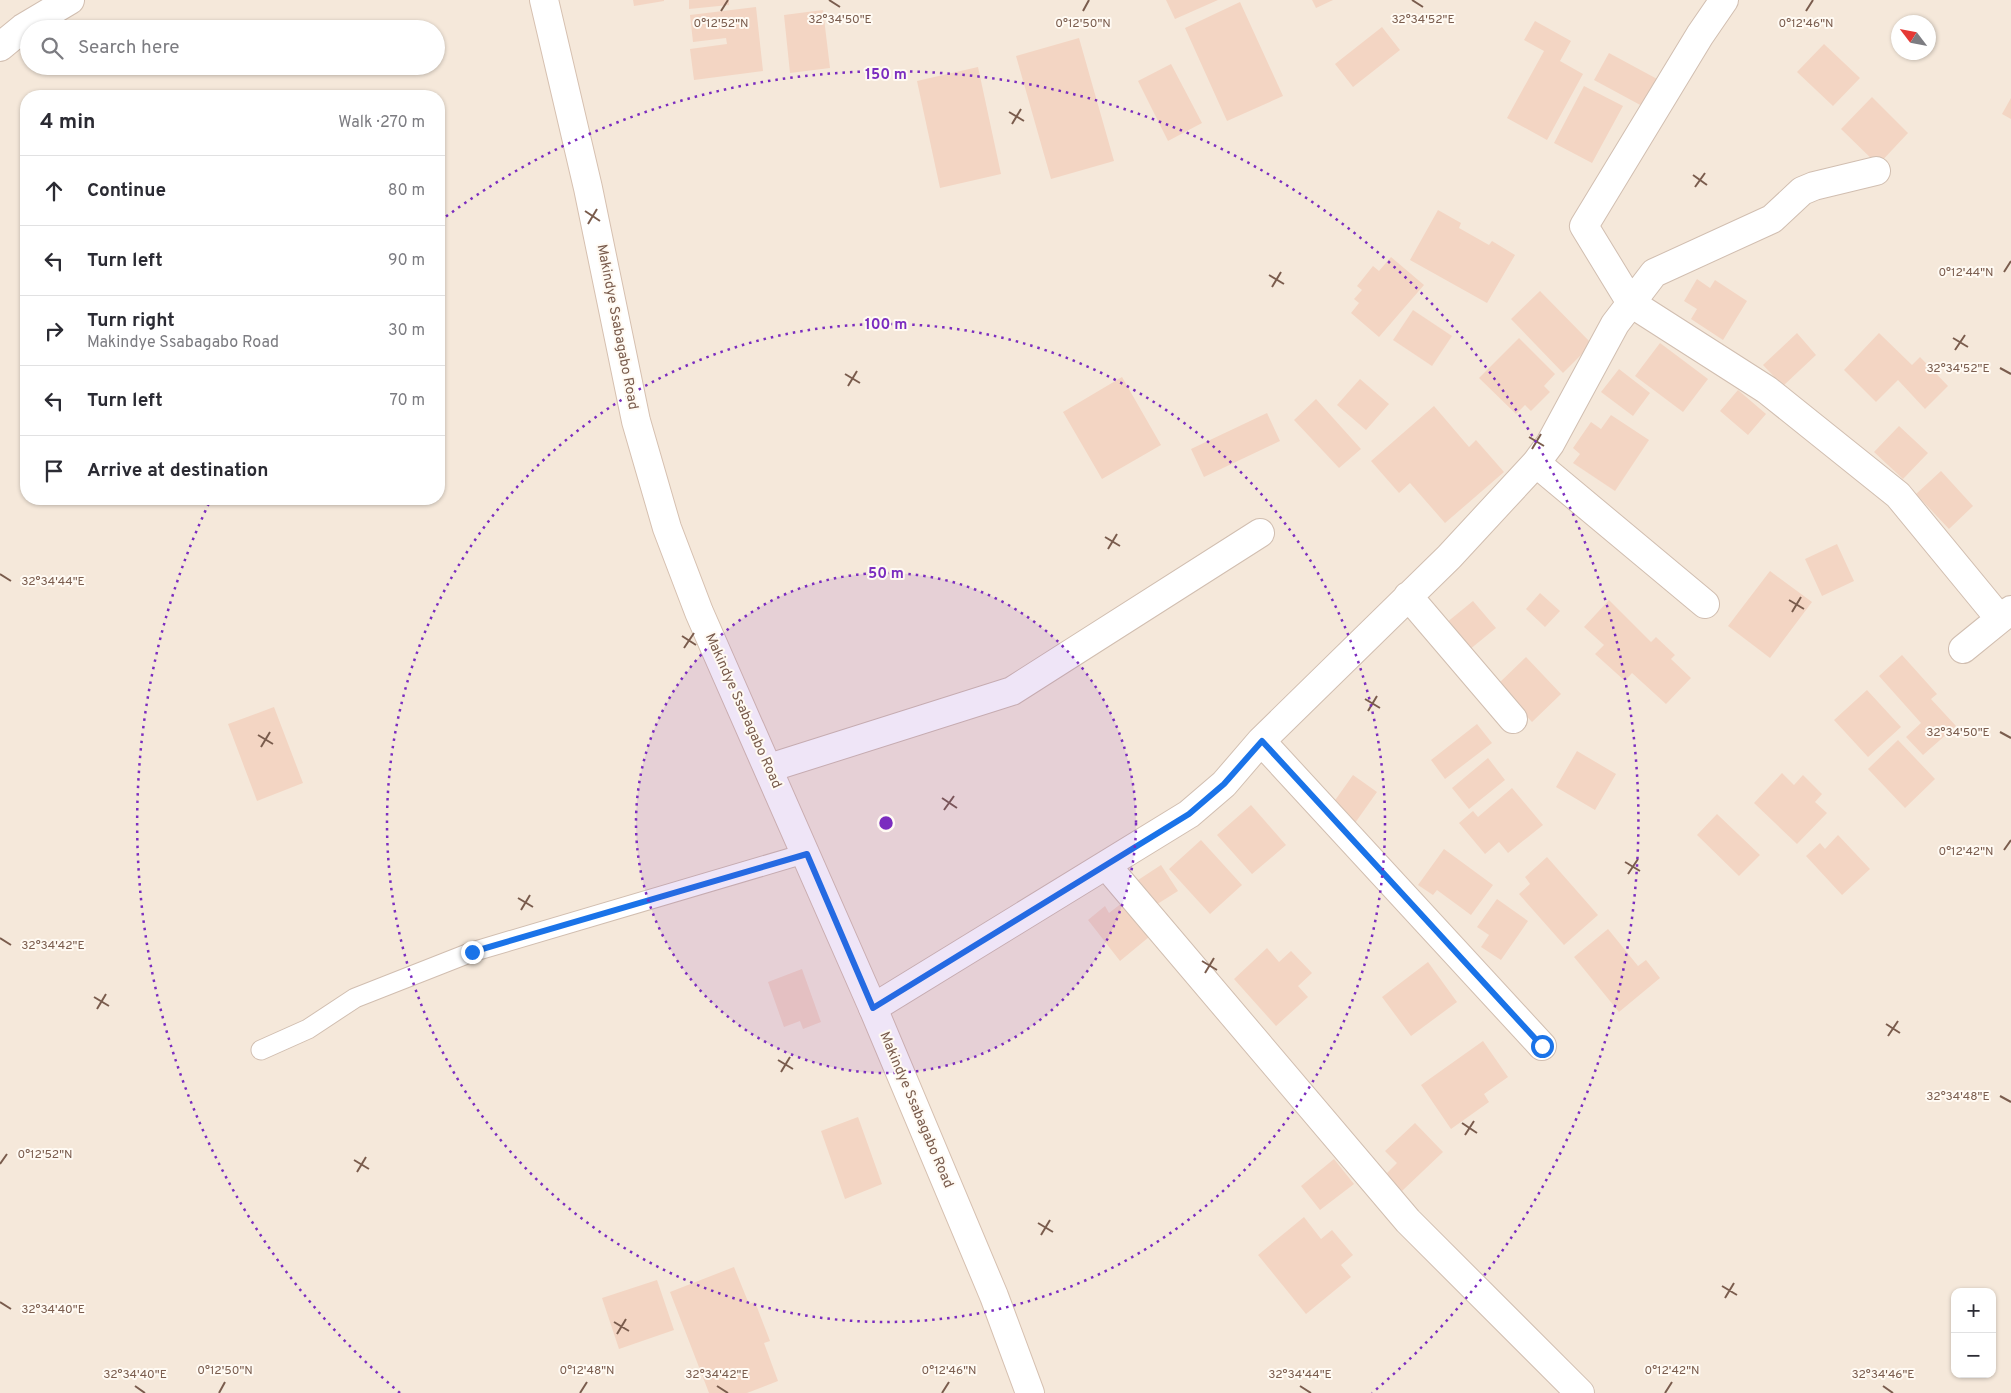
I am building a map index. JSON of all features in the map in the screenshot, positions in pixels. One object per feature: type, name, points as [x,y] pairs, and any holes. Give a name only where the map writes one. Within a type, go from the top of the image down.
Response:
[{"type":"street","points":[[36,20],[70,0]]},
{"type":"street","name":"Makindye Ssabagabo Road","points":[[544,0],[588,188],[638,430],[667,528],[699,612],[807,854],[994,1296],[1030,1393]]},
{"type":"street","points":[[1724,0],[1700,35],[1584,226],[1631,303],[1767,390],[1898,495],[2005,614],[1963,649]]},
{"type":"street","points":[[0,47],[20,30]]},
{"type":"street","points":[[873,1008],[1203,804],[1224,784],[1262,741],[1468,537],[1536,463],[1550,444],[1615,324],[1654,273],[1772,218],[1802,191],[1814,186],[1876,171]]},
{"type":"street","points":[[1536,463],[1705,604]]},
{"type":"street","points":[[769,768],[1012,691],[1260,533]]},
{"type":"street","points":[[1408,596],[1513,719]]},
{"type":"street","points":[[1262,741],[1542,1046]]},
{"type":"street","points":[[1106,865],[1408,1221],[1580,1393]]},
{"type":"lane","points":[[261,1050],[308,1029],[355,998],[472,952],[807,854]]},
{"type":"shaded area","points":[[0,0],[2011,0],[2011,1393],[0,1393]]},
{"type":"building","points":[[633,0],[664,0],[664,1],[634,6]]},
{"type":"building","points":[[689,0],[729,0],[729,5],[689,9]]},
{"type":"building","points":[[1166,0],[1218,0],[1175,19]]},
{"type":"building","points":[[1312,0],[1333,0],[1316,8]]},
{"type":"building","points":[[1240,2],[1283,96],[1227,121],[1185,28]]},
{"type":"building","points":[[756,7],[763,71],[694,80],[690,49],[727,44],[726,38],[693,42],[690,15]]},
{"type":"building","points":[[823,10],[830,68],[790,73],[784,15]]},
{"type":"building","points":[[1535,21],[1571,41],[1560,61],[1583,74],[1547,140],[1507,118],[1544,51],[1524,40]]},
{"type":"building","points":[[1382,27],[1400,50],[1353,87],[1335,64]]},
{"type":"building","points":[[1079,38],[1114,161],[1051,179],[1016,56]]},
{"type":"building","points":[[1824,44],[1860,78],[1833,106],[1797,72]]},
{"type":"building","points":[[1609,53],[1659,80],[1644,107],[1594,80]]},
{"type":"building","points":[[1171,64],[1202,123],[1168,141],[1138,81]]},
{"type":"building","points":[[978,67],[1001,174],[940,188],[917,81]]},
{"type":"building","points":[[1584,86],[1623,106],[1592,163],[1554,143]]},
{"type":"building","points":[[1872,97],[1908,133],[1878,165],[1841,129]]},
{"type":"building","points":[[2011,98],[2011,119],[2002,114]]},
{"type":"building","points":[[1438,210],[1461,223],[1459,228],[1489,245],[1492,241],[1515,255],[1487,303],[1410,260]]},
{"type":"building","points":[[1391,257],[1424,285],[1379,337],[1351,313],[1359,303],[1354,299],[1362,290],[1357,286],[1373,266],[1379,271]]},
{"type":"building","points":[[1697,279],[1710,288],[1715,280],[1747,301],[1723,340],[1691,319],[1697,309],[1684,301]]},
{"type":"building","points":[[1540,291],[1592,344],[1563,373],[1511,319]]},
{"type":"building","points":[[1413,310],[1452,336],[1432,366],[1393,340]]},
{"type":"building","points":[[1797,333],[1816,355],[1783,386],[1763,365]]},
{"type":"building","points":[[1879,333],[1912,365],[1920,357],[1948,386],[1925,409],[1898,380],[1876,402],[1844,370]]},
{"type":"building","points":[[1519,338],[1555,374],[1544,386],[1550,392],[1531,411],[1525,405],[1516,414],[1479,378]]},
{"type":"building","points":[[1660,343],[1708,379],[1683,412],[1635,376]]},
{"type":"building","points":[[1619,369],[1650,393],[1633,416],[1601,392]]},
{"type":"building","points":[[1122,377],[1161,445],[1102,479],[1063,412]]},
{"type":"building","points":[[1360,379],[1389,404],[1366,430],[1337,405]]},
{"type":"building","points":[[1738,390],[1766,414],[1748,435],[1720,411]]},
{"type":"building","points":[[1316,399],[1361,449],[1339,468],[1294,420]]},
{"type":"building","points":[[1434,406],[1469,447],[1476,440],[1504,472],[1445,523],[1410,483],[1399,493],[1371,461]]},
{"type":"building","points":[[1267,413],[1280,441],[1204,477],[1191,449]]},
{"type":"building","points":[[1611,415],[1649,440],[1615,491],[1573,463],[1580,454],[1573,448],[1591,422],[1601,429]]},
{"type":"building","points":[[1899,426],[1928,453],[1903,479],[1874,452]]},
{"type":"building","points":[[1941,471],[1973,506],[1949,529],[1916,494]]},
{"type":"building","points":[[1837,544],[1854,581],[1822,596],[1805,559]]},
{"type":"building","points":[[1770,571],[1812,602],[1770,658],[1728,626]]},
{"type":"building","points":[[1540,593],[1560,611],[1545,627],[1526,609]]},
{"type":"building","points":[[1609,600],[1651,642],[1656,637],[1675,655],[1671,659],[1691,678],[1666,704],[1632,673],[1625,681],[1595,654],[1604,645],[1584,627]]},
{"type":"building","points":[[1473,601],[1496,628],[1469,650],[1446,623]]},
{"type":"building","points":[[1902,655],[1937,694],[1931,699],[1956,726],[1923,755],[1906,737],[1921,723],[1879,676]]},
{"type":"building","points":[[1526,657],[1561,694],[1532,722],[1497,685]]},
{"type":"building","points":[[1867,690],[1901,727],[1868,757],[1834,720]]},
{"type":"building","points":[[274,707],[303,783],[257,801],[228,724]]},
{"type":"building","points":[[1477,724],[1492,743],[1445,779],[1431,760]]},
{"type":"building","points":[[1898,740],[1935,779],[1905,808],[1868,769]]},
{"type":"building","points":[[1577,751],[1616,774],[1595,810],[1556,787]]},
{"type":"building","points":[[1488,758],[1505,780],[1469,809],[1452,788]]},
{"type":"building","points":[[1782,773],[1794,785],[1803,775],[1822,794],[1815,802],[1827,813],[1797,844],[1754,803]]},
{"type":"building","points":[[1353,775],[1377,792],[1355,823],[1331,806]]},
{"type":"building","points":[[1512,788],[1543,825],[1508,853],[1499,842],[1485,854],[1459,823],[1473,811],[1478,817]]},
{"type":"building","points":[[1251,805],[1286,845],[1252,874],[1217,835]]},
{"type":"building","points":[[1717,814],[1760,855],[1739,876],[1697,835]]},
{"type":"building","points":[[1838,835],[1870,869],[1842,895],[1806,856],[1820,843],[1825,849]]},
{"type":"building","points":[[1201,840],[1242,885],[1210,914],[1169,869]]},
{"type":"building","points":[[1444,849],[1493,885],[1471,915],[1437,890],[1433,895],[1418,885]]},
{"type":"building","points":[[1547,857],[1598,915],[1564,945],[1519,894],[1530,884],[1525,877]]},
{"type":"building","points":[[1161,865],[1178,891],[1151,908],[1135,882]]},
{"type":"building","points":[[1497,899],[1528,921],[1501,960],[1481,947],[1489,935],[1477,927]]},
{"type":"building","points":[[1122,903],[1149,937],[1120,961],[1088,920],[1105,906],[1109,913]]},
{"type":"building","points":[[1608,929],[1638,966],[1646,960],[1660,978],[1619,1012],[1574,957]]},
{"type":"building","points":[[1267,948],[1279,962],[1291,951],[1312,973],[1298,986],[1308,997],[1276,1026],[1234,979]]},
{"type":"building","points":[[1428,962],[1457,1002],[1411,1036],[1382,997]]},
{"type":"building","points":[[802,969],[821,1022],[803,1029],[800,1021],[784,1027],[768,982]]},
{"type":"building","points":[[1483,1041],[1508,1077],[1484,1094],[1489,1102],[1451,1129],[1421,1085]]},
{"type":"building","points":[[858,1117],[882,1184],[845,1199],[821,1131]]},
{"type":"building","points":[[1415,1123],[1443,1152],[1402,1191],[1386,1174],[1397,1163],[1385,1151]]},
{"type":"building","points":[[1334,1159],[1354,1184],[1320,1210],[1301,1186]]},
{"type":"building","points":[[1304,1217],[1321,1239],[1332,1230],[1353,1255],[1341,1265],[1351,1277],[1306,1314],[1258,1255]]},
{"type":"building","points":[[734,1267],[749,1304],[755,1302],[770,1341],[764,1343],[778,1381],[747,1393],[709,1393],[670,1292]]},
{"type":"building","points":[[657,1280],[674,1330],[619,1349],[602,1298]]},
{"type":"route","points":[[472,952],[807,854],[873,1008],[1189,814],[1203,804],[1224,784],[1262,741],[1542,1046]]}]
